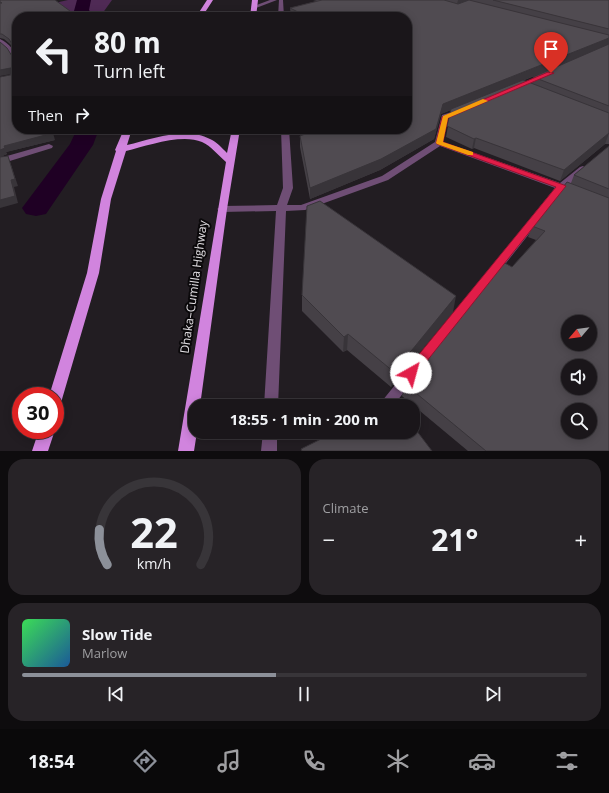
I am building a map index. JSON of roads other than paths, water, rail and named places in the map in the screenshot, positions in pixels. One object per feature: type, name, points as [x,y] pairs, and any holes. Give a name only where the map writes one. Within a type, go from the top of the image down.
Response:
[{"type":"highway","points":[[202,12],[210,0]]},
{"type":"highway","points":[[254,12],[255,0]]},
{"type":"highway","points":[[59,387],[93,273],[106,199],[126,134]]},
{"type":"highway","name":"Dhaka–Cumilla Highway","points":[[186,451],[222,209],[235,134]]},
{"type":"highway","points":[[120,150],[177,138],[192,137],[206,140],[230,161]]},
{"type":"highway","points":[[40,451],[44,439]]},
{"type":"street","points":[[254,7],[274,0]]},
{"type":"street","points":[[281,0],[281,12]]},
{"type":"street","points":[[0,41],[12,52]]},
{"type":"street","points":[[222,209],[302,208],[385,178],[440,143],[445,117],[466,109]]},
{"type":"street","points":[[271,399],[281,208],[288,188],[285,134]]},
{"type":"street","points":[[440,143],[562,186],[575,192]]},
{"type":"street","points":[[0,161],[49,146]]},
{"type":"street","points":[[391,399],[562,186],[591,162]]},
{"type":"street","points":[[269,451],[270,439]]},
{"type":"waterway","points":[[82,12],[84,0]]},
{"type":"waterway","points":[[36,208],[81,145],[86,134]]}]
